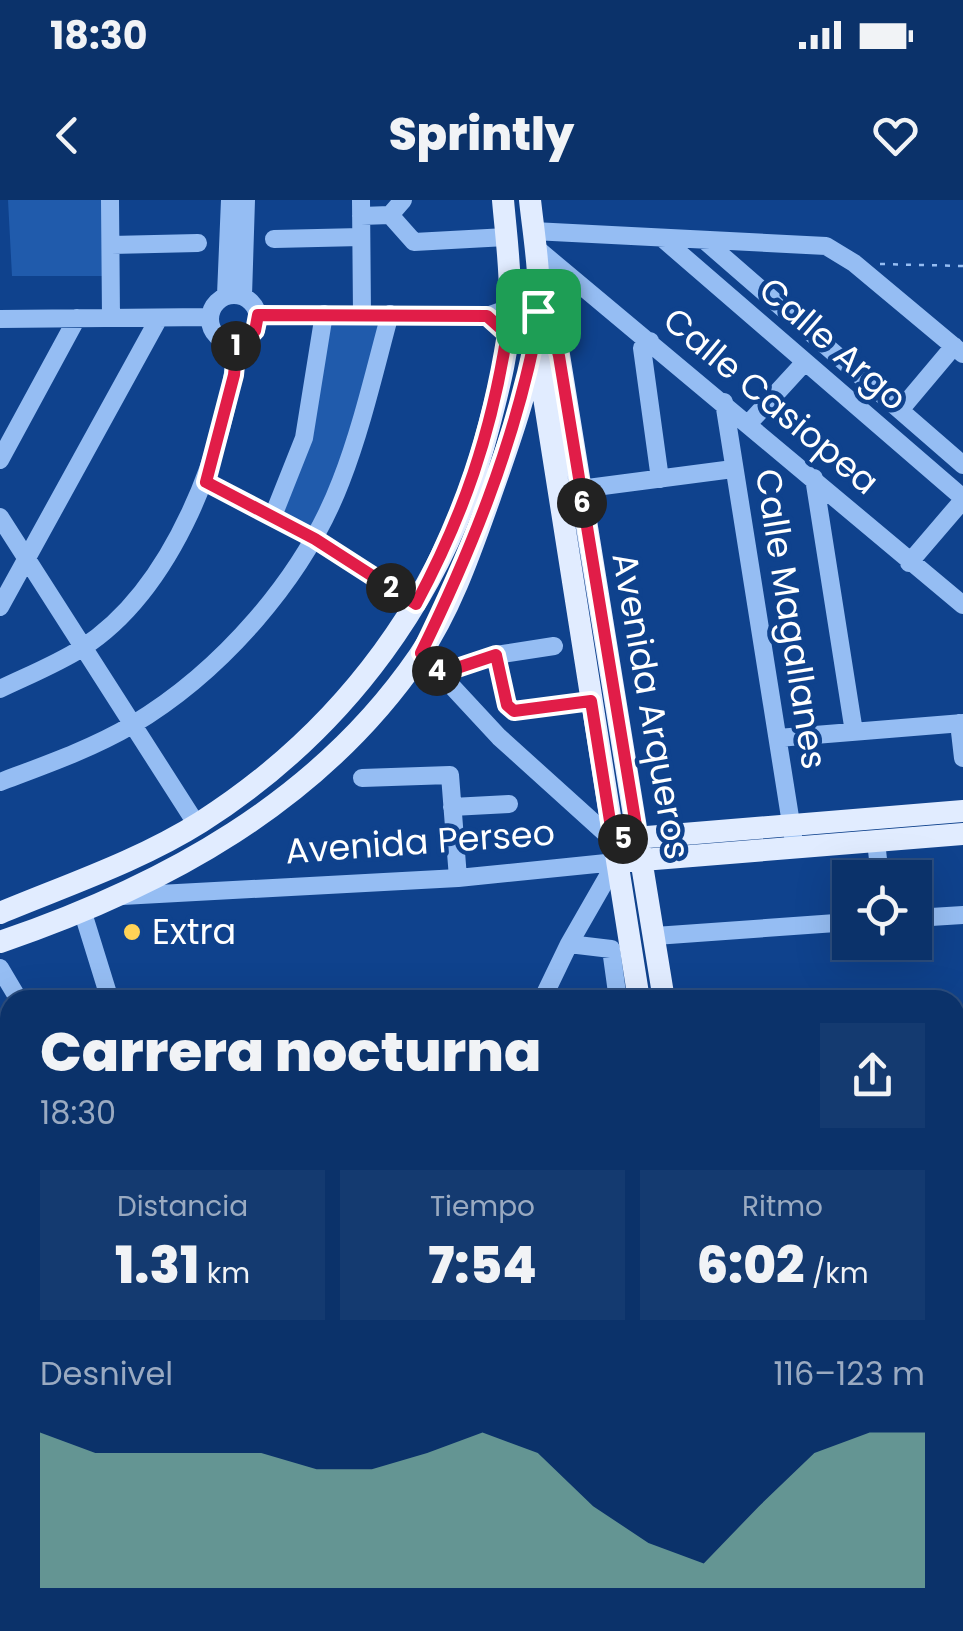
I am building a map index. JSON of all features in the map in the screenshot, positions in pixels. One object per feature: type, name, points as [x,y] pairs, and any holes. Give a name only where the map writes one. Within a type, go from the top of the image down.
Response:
[{"type":"main road","points":[[1,909],[103,872],[197,824],[278,768],[385,656],[448,544],[478,470],[510,308],[503,200]]},
{"type":"main road","points":[[0,942],[83,913],[180,867],[277,805],[376,712],[421,653],[467,559],[519,415],[538,311],[530,200]]},
{"type":"main road","points":[[510,308],[538,311]]},
{"type":"main road","name":"Avenida Arqueros","points":[[538,311],[550,321],[554,331],[663,990]]},
{"type":"main road","points":[[507,334],[535,338]]},
{"type":"main road","name":"Avenida Arqueros","points":[[535,338],[637,990]]},
{"type":"main road","name":"Avenida Perseo","points":[[639,849],[791,823],[963,811]]},
{"type":"main road","name":"Avenida Perseo","points":[[615,851],[794,847],[963,834]]},
{"type":"street","points":[[110,200],[110,318]]},
{"type":"street","points":[[230,200],[235,296],[258,315],[487,316],[510,308]]},
{"type":"street","points":[[235,296],[246,200]]},
{"type":"street","points":[[362,314],[361,208],[396,207],[414,242],[506,237]]},
{"type":"street","points":[[274,239],[361,237]]},
{"type":"street","points":[[534,239],[661,238],[814,245],[838,251],[958,350],[901,409]]},
{"type":"street","name":"Calle Argo","points":[[661,238],[963,499]]},
{"type":"street","name":"Calle Casiopea","points":[[534,239],[963,606]]},
{"type":"street","name":"Calle Argo","points":[[704,240],[963,466]]},
{"type":"street","points":[[111,245],[198,243]]},
{"type":"street","points":[[235,296],[216,302],[209,317],[214,333],[237,343]]},
{"type":"street","points":[[274,516],[304,438],[324,314]]},
{"type":"street","points":[[0,782],[133,724],[205,672],[315,539],[359,429],[390,314]]},
{"type":"street","points":[[237,343],[255,331],[258,315]]},
{"type":"street","points":[[487,316],[507,334]]},
{"type":"street","points":[[0,319],[209,317]]},
{"type":"street","points":[[0,460],[76,318]]},
{"type":"street","points":[[0,607],[159,318]]},
{"type":"street","points":[[650,340],[642,348],[660,479]]},
{"type":"street","points":[[0,689],[84,647],[132,603],[162,562],[206,482],[234,375],[237,343]]},
{"type":"street","points":[[750,422],[804,363]]},
{"type":"street","name":"Calle Magallanes","points":[[724,402],[794,847]]},
{"type":"street","points":[[580,489],[734,468]]},
{"type":"street","points":[[814,478],[854,732]]},
{"type":"street","points":[[206,482],[315,539],[416,604]]},
{"type":"street","points":[[909,562],[963,499]]},
{"type":"street","points":[[0,517],[197,824]]},
{"type":"street","points":[[439,674],[496,655],[554,646]]},
{"type":"street","points":[[421,653],[499,738],[615,851],[547,990]]},
{"type":"street","points":[[496,655],[507,705],[514,711],[591,701]]},
{"type":"street","points":[[778,738],[961,723],[963,758]]},
{"type":"street","points":[[362,778],[450,775],[458,878]]},
{"type":"street","points":[[452,807],[508,804]]},
{"type":"street","points":[[876,841],[878,860]]},
{"type":"street","name":"Avenida Perseo","points":[[121,896],[458,878],[615,851]]},
{"type":"street","points":[[83,913],[107,990]]},
{"type":"street","points":[[932,917],[963,915]]},
{"type":"street","points":[[655,936],[832,923]]},
{"type":"street","points":[[569,944],[611,949],[617,990]]},
{"type":"street","points":[[0,968],[12,990]]},
{"type":"path","points":[[854,263],[963,266]]},
{"type":"shaded area","points":[[8,200],[103,200],[102,276],[12,276]]},
{"type":"shaded area","points":[[324,314],[390,314],[315,539],[273,516],[286,488]]},
{"type":"place","name":"Extra","points":[[132,932]]},
{"type":"route","points":[[538,311],[535,338],[507,334],[487,316],[258,315],[258,325],[250,338],[237,343],[234,375],[206,482],[315,539],[416,604],[448,544],[478,470],[498,394],[507,334],[535,338],[519,415],[467,559],[421,653],[439,674],[496,655],[507,705],[514,711],[591,701],[613,840],[638,838],[559,356],[550,321],[538,311]]}]
